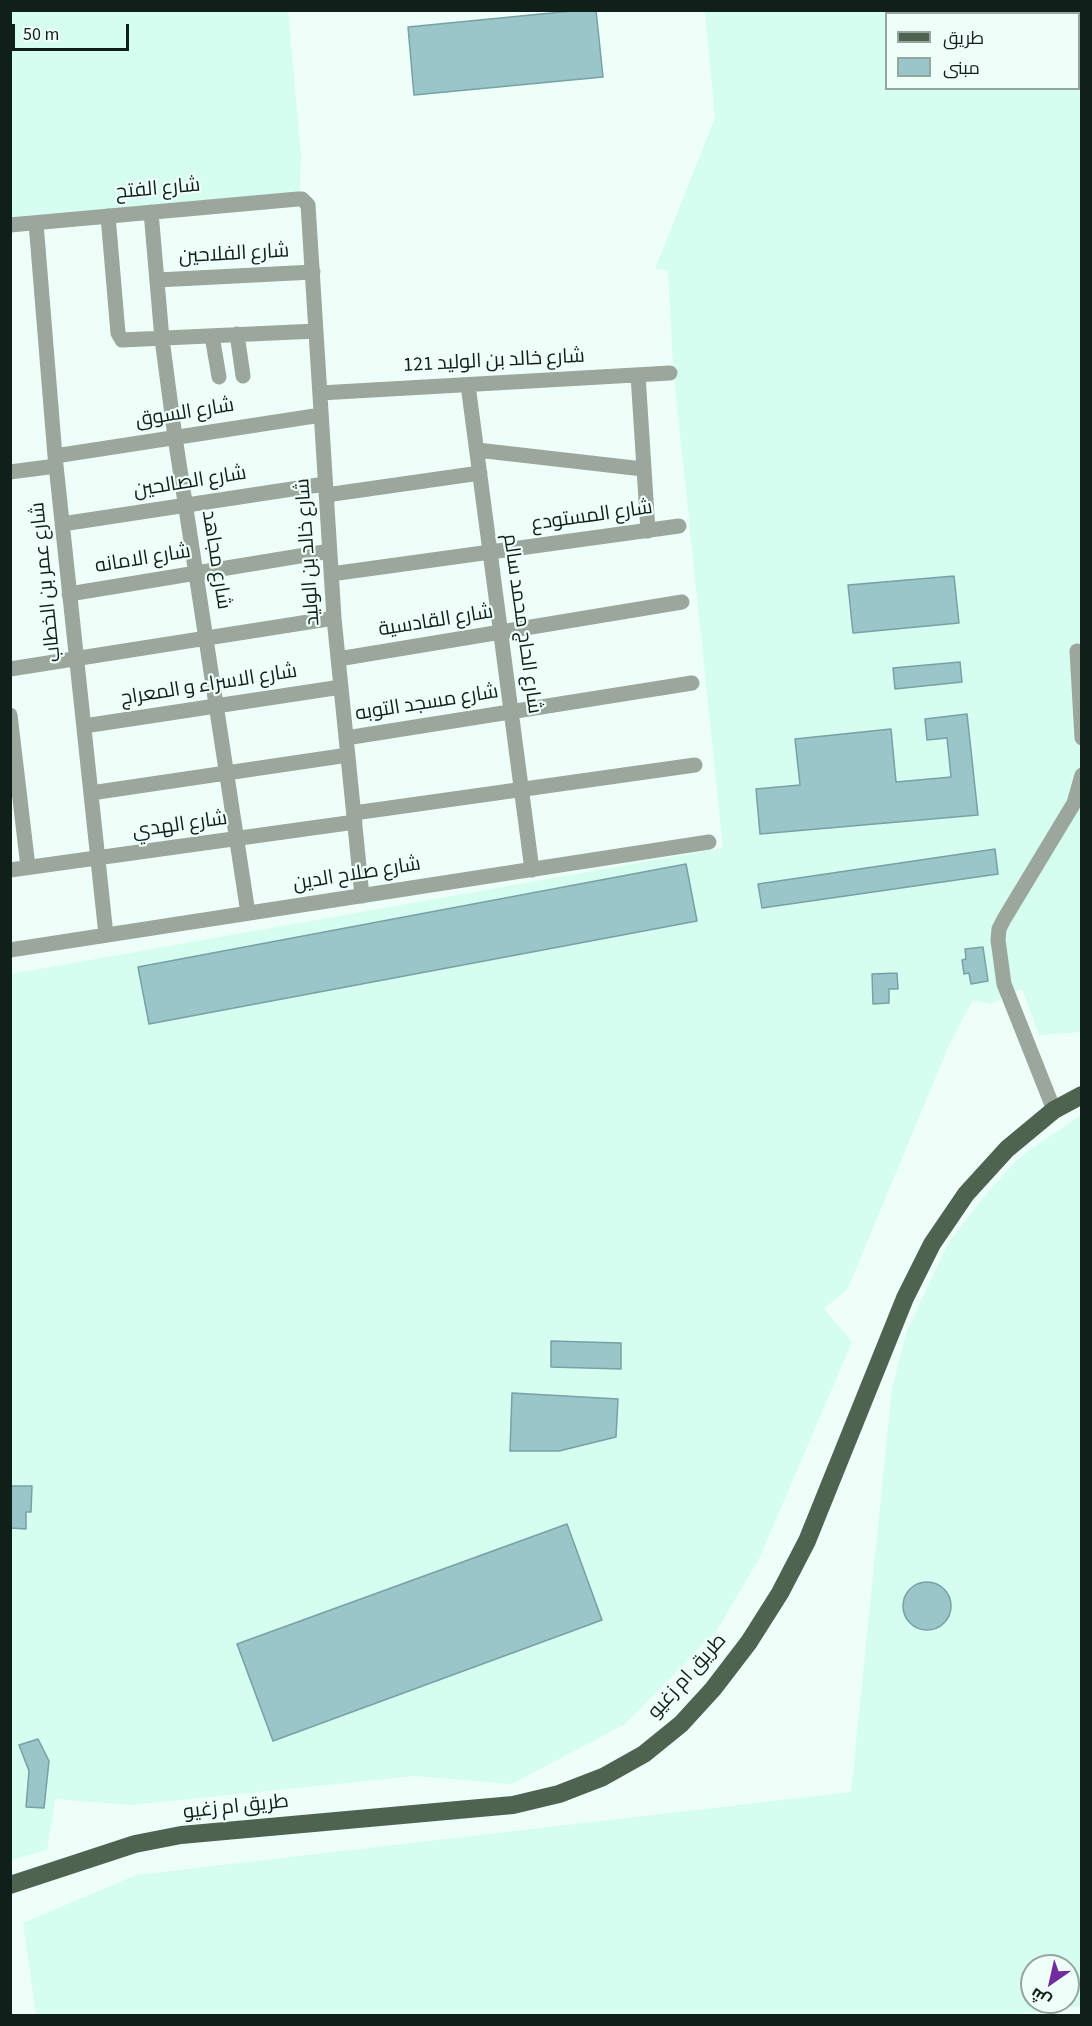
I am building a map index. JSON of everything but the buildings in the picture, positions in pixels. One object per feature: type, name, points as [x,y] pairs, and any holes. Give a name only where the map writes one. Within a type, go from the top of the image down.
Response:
[{"type":"main road","name":"طريق ام زغيو","points":[[10,1885],[135,1844],[181,1835],[513,1805],[559,1794],[603,1777],[644,1754],[681,1724],[713,1689],[748,1642],[780,1593],[807,1542],[905,1298],[932,1244],[966,1194],[1007,1149],[1054,1110],[1082,1095]]},
{"type":"main road","points":[[10,1896],[28,1878]]},
{"type":"street","name":"شارع الفتح","points":[[10,225],[298,199],[302,199],[308,205]]},
{"type":"street","name":"شارع خالد بن الوليد","points":[[308,205],[334,618],[362,896]]},
{"type":"street","name":"شارع مجاهد","points":[[151,212],[162,339],[175,437],[248,913]]},
{"type":"street","points":[[108,216],[119,338],[127,341],[316,331]]},
{"type":"street","name":"شارع عمر بن الخطاب","points":[[36,223],[55,461],[106,935]]},
{"type":"street","name":"شارع الفلاحين","points":[[157,280],[313,272]]},
{"type":"street","points":[[237,334],[243,376]]},
{"type":"street","points":[[212,336],[219,378]]},
{"type":"street","name":"شارع خالد بن الوليد 121","points":[[320,393],[670,373]]},
{"type":"street","points":[[638,375],[648,531]]},
{"type":"street","name":"شارع الحاج محمد سالم","points":[[468,385],[532,870]]},
{"type":"street","name":"شارع السوق","points":[[10,472],[175,437],[321,415]]},
{"type":"street","points":[[477,450],[643,469]]},
{"type":"street","name":"شارع الصالحين","points":[[62,524],[185,505],[480,473]]},
{"type":"street","name":"شارع المستودع","points":[[331,574],[680,526]]},
{"type":"street","name":"شارع الامانه","points":[[69,594],[330,551]]},
{"type":"street","name":"شارع القادسية","points":[[338,659],[682,602]]},
{"type":"street","points":[[10,669],[334,618]]},
{"type":"street","points":[[1077,651],[1082,738]]},
{"type":"street","name":"شارع مسجد التوبه","points":[[346,738],[693,683]]},
{"type":"street","name":"شارع الاسراء و المعراج","points":[[84,726],[341,687]]},
{"type":"street","points":[[10,715],[28,867]]},
{"type":"street","name":"شارع مسجد التوبه","points":[[91,793],[348,755]]},
{"type":"street","name":"شارع الهدي","points":[[10,870],[237,840],[522,790],[695,765]]},
{"type":"street","points":[[1054,1110],[1004,984],[998,940],[999,929],[1004,919],[1074,803],[1082,775]]},
{"type":"street","name":"شارع صلاح الدين","points":[[10,950],[709,842]]},
{"type":"shaded area","points":[[11,11],[288,11],[301,155],[300,192],[11,219]]},
{"type":"shaded area","points":[[705,11],[1081,11],[1081,1032],[1039,1035],[1022,989],[991,1004],[973,1000],[949,1045],[848,1288],[824,1309],[852,1342],[759,1559],[717,1630],[625,1724],[512,1784],[415,1776],[130,1805],[55,1799],[47,1850],[11,1860],[11,974],[723,848],[673,366],[668,270],[655,269],[715,118]]},
{"type":"shaded area","points":[[1081,1115],[1081,2006],[1080,1954],[1020,1954],[1020,2014],[1000,2016],[36,2015],[23,1923],[136,1875],[851,1792],[892,1388],[907,1330],[949,1242],[982,1199],[1015,1162]]}]
